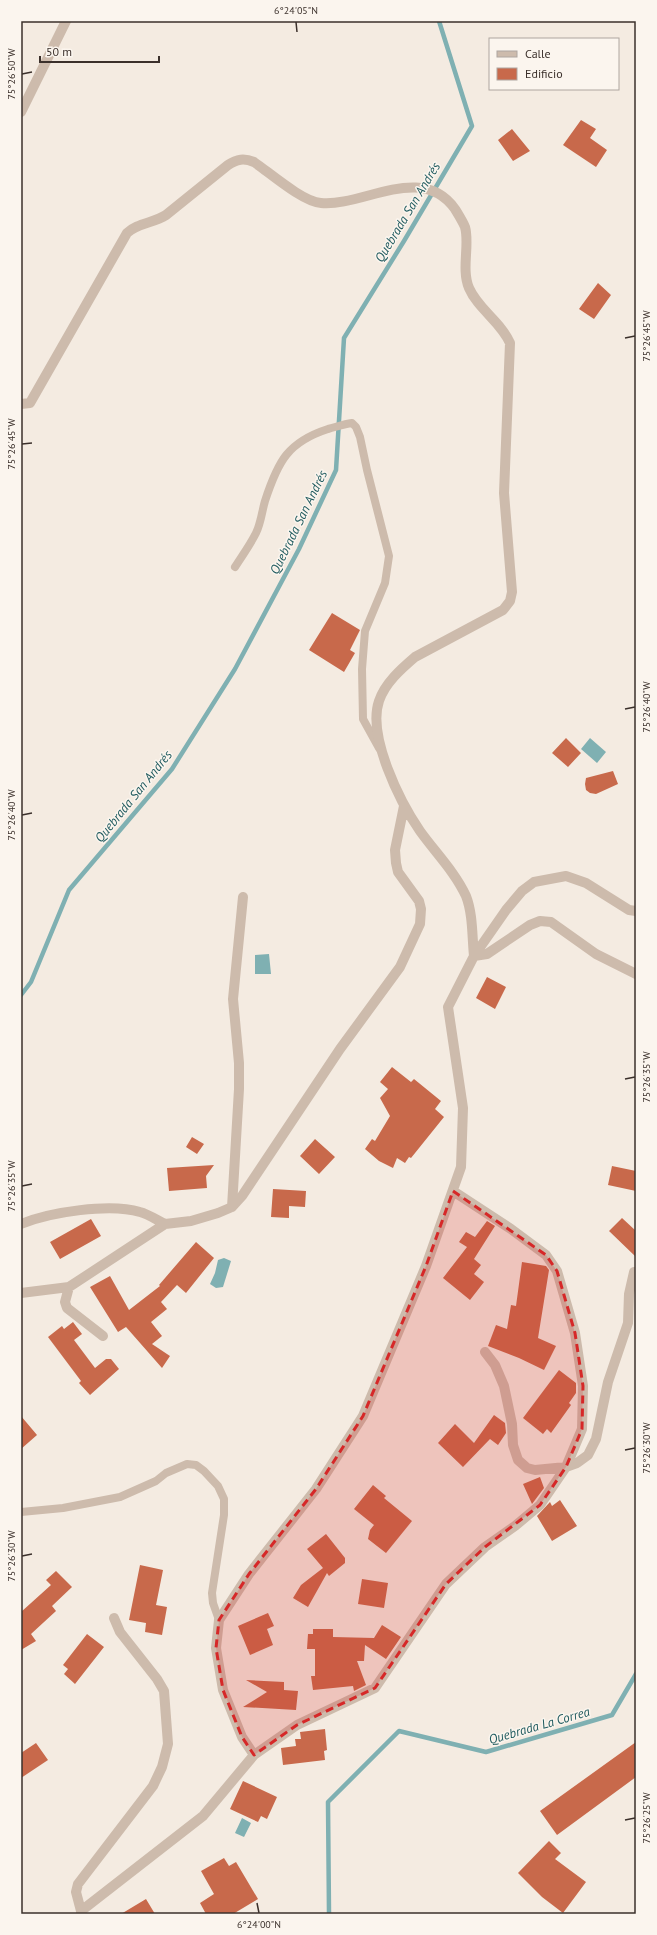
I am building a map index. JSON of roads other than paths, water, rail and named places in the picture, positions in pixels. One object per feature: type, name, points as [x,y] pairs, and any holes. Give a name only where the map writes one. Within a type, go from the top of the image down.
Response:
[{"type":"street","points":[[21,112],[66,21]]},
{"type":"street","points":[[21,404],[30,403],[131,228],[160,219],[236,160],[246,159],[254,162],[306,198],[320,203],[335,203],[404,187],[430,190],[443,196],[454,208],[465,228],[466,274],[469,287],[474,297],[507,335],[510,344],[504,493],[512,592],[510,601],[503,610],[415,657],[389,682],[379,700],[376,714],[382,752],[404,806],[419,830],[456,879],[466,896],[470,911],[474,956]]},
{"type":"street","points":[[21,1293],[69,1287],[165,1224],[191,1221],[218,1213],[232,1207],[242,1196],[340,1049],[400,967],[420,924],[422,909],[419,901],[398,872],[396,863],[396,850],[404,806]]},
{"type":"street","points":[[254,1755],[242,1737],[223,1690],[216,1648],[219,1620],[249,1574],[316,1489],[363,1416],[426,1266],[461,1167],[463,1108],[448,1007],[474,956],[506,910],[522,891],[534,882],[566,876],[586,883],[629,910],[636,911]]},
{"type":"street","points":[[232,1207],[234,1145],[239,1089],[239,1063],[233,999],[243,897]]},
{"type":"street","points":[[474,956],[487,954],[530,925],[540,921],[551,922],[596,954],[636,975]]},
{"type":"street","points":[[114,1618],[120,1632],[157,1679],[164,1691],[168,1744],[162,1767],[153,1786],[78,1884],[76,1892],[81,1913],[203,1816],[254,1755],[297,1725],[375,1688],[446,1584],[485,1546],[515,1526],[540,1505],[566,1467],[582,1429],[583,1386],[575,1333],[557,1271],[546,1255],[511,1229],[453,1191]]},
{"type":"street","points":[[21,1224],[46,1215],[116,1208],[140,1212],[165,1224]]},
{"type":"street","points":[[485,1352],[495,1365],[504,1386],[512,1424],[513,1445],[518,1460],[527,1468],[535,1470],[566,1467],[577,1463],[588,1455],[596,1439],[608,1382],[628,1323],[629,1294],[634,1272]]},
{"type":"street","points":[[69,1287],[65,1302],[67,1308],[103,1336]]},
{"type":"lane","points":[[235,567],[256,532],[265,500],[282,460],[292,447],[309,436],[328,429],[352,423],[356,427],[360,437],[389,556],[385,582],[365,631],[362,668],[363,720],[382,752]]},
{"type":"lane","points":[[21,1512],[76,1506],[120,1497],[156,1481],[166,1473],[187,1464],[196,1465],[204,1470],[218,1486],[224,1499],[224,1515],[212,1593],[219,1620]]},
{"type":"water","points":[[590,738],[606,752],[597,763],[581,749]]},
{"type":"water","points":[[269,954],[271,974],[255,974],[255,955]]},
{"type":"water","points":[[224,1258],[231,1261],[223,1287],[216,1288],[210,1284],[215,1273],[218,1260]]},
{"type":"water","points":[[242,1818],[251,1823],[244,1837],[235,1833]]},
{"type":"waterway","name":"Quebrada San Andrés","points":[[21,995],[31,982],[69,890],[172,769],[235,669],[299,549],[336,470],[344,338],[404,241],[472,126],[439,21]]},
{"type":"waterway","name":"Quebrada La Correa","points":[[329,1914],[328,1802],[399,1731],[486,1752],[612,1715],[636,1674]]}]
